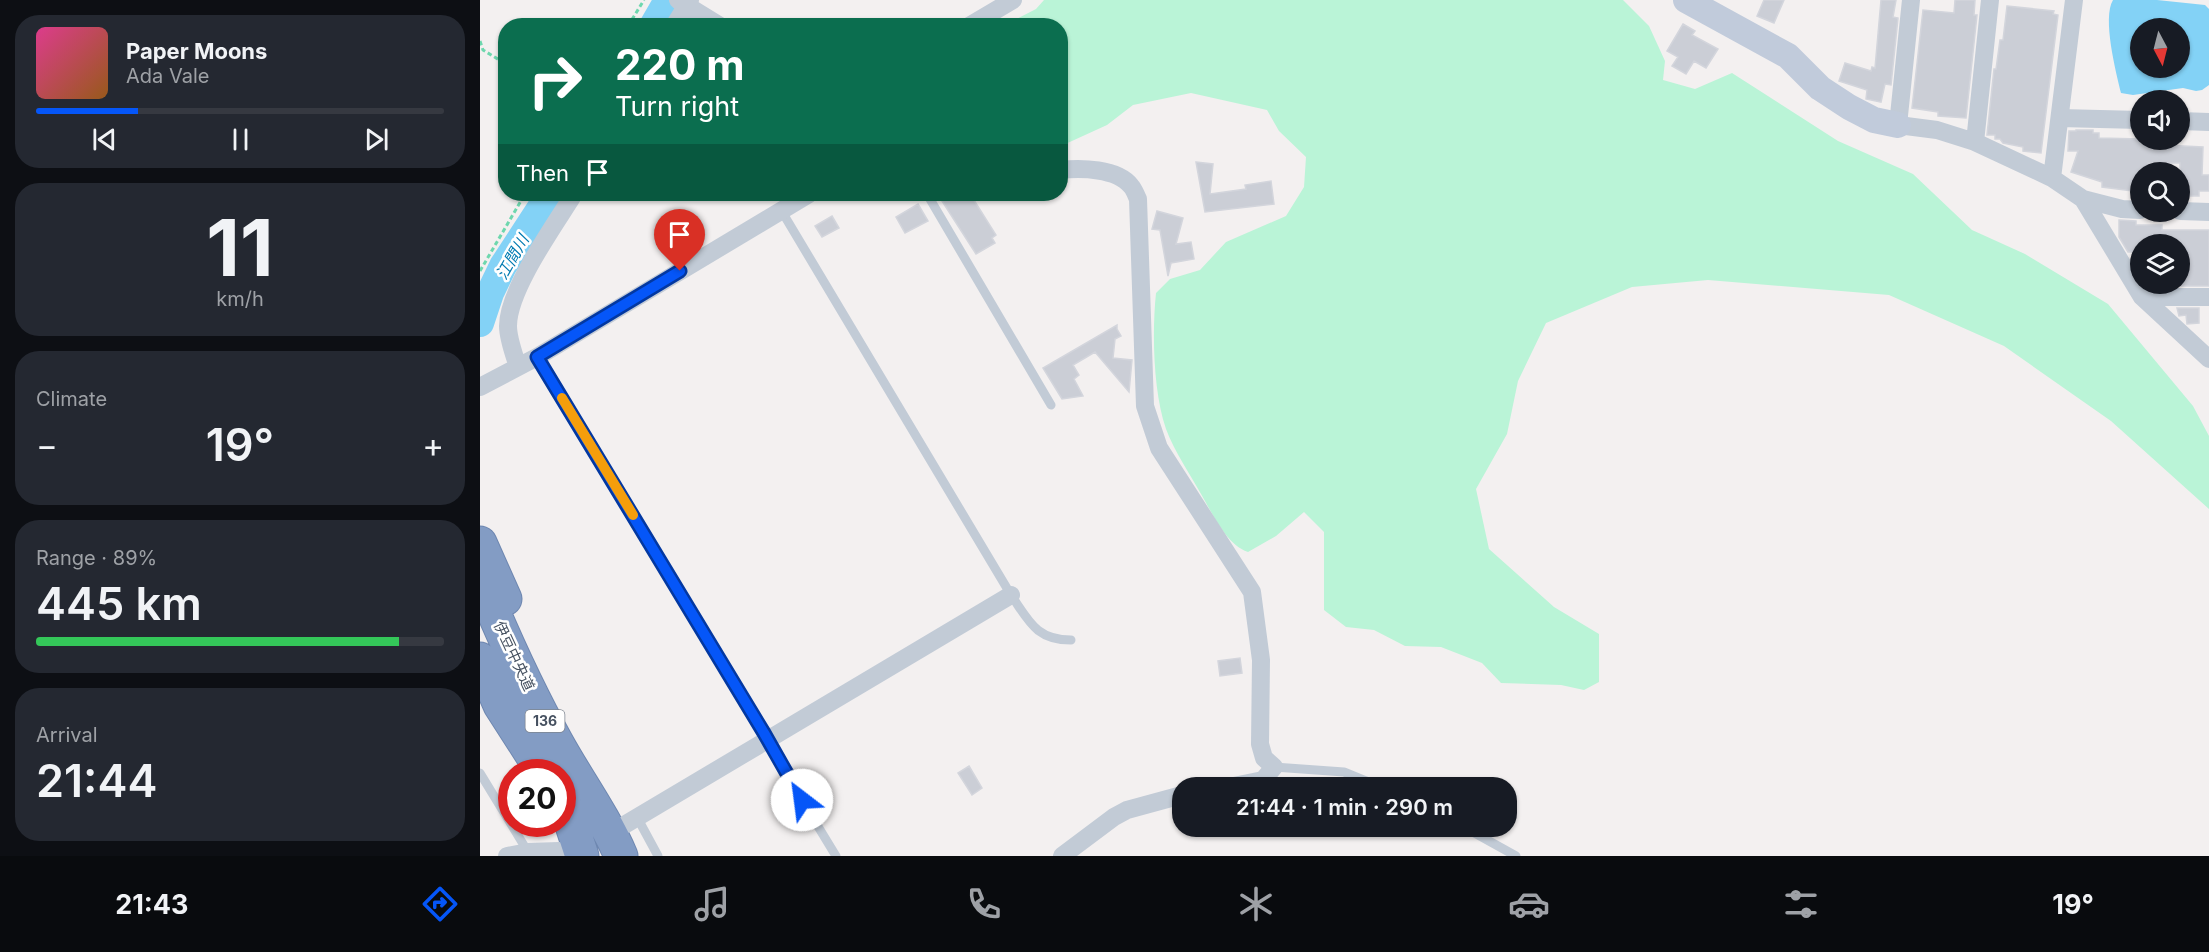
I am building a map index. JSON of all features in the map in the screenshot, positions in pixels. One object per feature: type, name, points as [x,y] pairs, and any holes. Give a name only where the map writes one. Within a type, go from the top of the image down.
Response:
[{"type":"highway","name":"136","points":[[480,543],[543,684],[561,759]]},
{"type":"highway","name":"伊豆中央道","points":[[480,580],[528,689],[558,744],[561,759]]},
{"type":"highway","name":"伊豆中央道","points":[[480,599],[549,759]]},
{"type":"highway","points":[[480,659],[500,705],[535,759]]},
{"type":"highway","name":"伊豆中央道","points":[[576,808],[621,856]]},
{"type":"highway","name":"伊豆中央道","points":[[571,837],[571,853]]},
{"type":"street","points":[[983,18],[1013,0]]},
{"type":"street","points":[[1686,0],[1788,56],[1820,88],[1874,120],[1937,130],[1975,142],[2052,178],[2083,199],[2130,209]]},
{"type":"street","points":[[1898,125],[1911,0]]},
{"type":"street","points":[[1975,142],[1990,0]]},
{"type":"street","points":[[2052,178],[2074,0]]},
{"type":"street","points":[[677,18],[684,2],[708,18]]},
{"type":"street","points":[[2060,118],[2130,120]]},
{"type":"street","points":[[2190,121],[2209,122]]},
{"type":"street","points":[[1068,169],[1103,171],[1122,179],[1131,186],[1138,199],[1145,406],[1159,448],[1252,592],[1261,660],[1260,744],[1264,758],[1274,767],[1266,777]]},
{"type":"street","points":[[2083,199],[2098,228],[2142,297],[2209,359]]},
{"type":"street","points":[[518,367],[508,328],[510,310],[516,291],[570,201]]},
{"type":"street","points":[[480,387],[537,357],[797,201]]},
{"type":"street","points":[[2190,211],[2209,212]]},
{"type":"street","points":[[2142,297],[2209,297]]},
{"type":"street","points":[[632,821],[1011,595]]},
{"type":"street","points":[[1062,856],[1127,810],[1172,798]]},
{"type":"street","points":[[507,856],[528,852],[571,853]]},
{"type":"lane","points":[[931,201],[1051,405]]},
{"type":"lane","points":[[782,210],[1011,595],[1035,630],[1044,636],[1071,640]]},
{"type":"lane","points":[[537,357],[768,739],[836,856]]},
{"type":"lane","points":[[1274,767],[1344,772],[1356,777]]},
{"type":"lane","points":[[480,773],[528,852]]},
{"type":"lane","points":[[632,821],[658,856]]},
{"type":"lane","points":[[1482,837],[1516,856]]},
{"type":"path","points":[[633,18],[644,0]]},
{"type":"path","points":[[480,41],[483,50],[498,59]]},
{"type":"path","points":[[480,271],[521,201]]},
{"type":"green space","points":[[1044,0],[1623,0],[1649,26],[1665,61],[1663,80],[1695,89],[1732,73],[1838,141],[1913,174],[1972,230],[2025,254],[2108,304],[2193,406],[2209,436],[2209,509],[2111,421],[2004,346],[1889,295],[1708,280],[1632,287],[1546,323],[1518,381],[1507,434],[1476,489],[1489,549],[1554,607],[1599,634],[1599,682],[1584,690],[1561,685],[1501,683],[1482,663],[1441,647],[1405,646],[1374,630],[1346,627],[1324,610],[1324,532],[1304,512],[1276,536],[1248,552],[1234,544],[1218,523],[1169,438],[1156,380],[1154,325],[1156,293],[1170,279],[1200,270],[1226,242],[1286,216],[1304,187],[1306,157],[1279,131],[1267,110],[1191,93],[1133,105],[1107,125],[1068,143],[1068,18],[1019,18],[1036,9]]},
{"type":"water","points":[[2113,0],[2157,0],[2205,5],[2209,9],[2209,85],[2196,91],[2183,88],[2130,90],[2130,94],[2121,93],[2111,45],[2109,19]]},
{"type":"building","points":[[1764,0],[1784,0],[1774,23],[1757,16]]},
{"type":"building","points":[[1881,0],[1896,0],[1893,17],[1898,18],[1891,85],[1885,84],[1881,102],[1866,99],[1867,90],[1839,81],[1845,63],[1871,71],[1872,67],[1875,68]]},
{"type":"building","points":[[1955,0],[1975,0],[1974,15],[1977,15],[1966,118],[1938,116],[1938,112],[1912,108],[1923,10],[1954,13]]},
{"type":"building","points":[[2007,6],[2054,11],[2053,14],[2058,15],[2041,153],[2023,151],[2023,147],[2003,143],[2000,139],[1995,139],[1995,135],[1987,135],[1994,69],[1996,69],[2000,40],[2003,40]]},
{"type":"building","points":[[1683,24],[1695,31],[1692,35],[1718,49],[1706,68],[1694,61],[1686,74],[1672,66],[1678,57],[1667,51]]},
{"type":"building","points":[[2093,130],[2093,133],[2099,133],[2099,138],[2130,139],[2130,150],[2190,150],[2190,146],[2203,147],[2202,175],[2209,175],[2209,191],[2199,191],[2199,196],[2190,196],[2190,162],[2130,162],[2130,191],[2102,187],[2102,182],[2071,172],[2078,151],[2068,151],[2069,131]]},
{"type":"building","points":[[1196,162],[1213,164],[1210,194],[1246,189],[1245,185],[1271,181],[1274,204],[1205,212]]},
{"type":"building","points":[[942,201],[975,201],[996,235],[992,238],[995,243],[976,254]]},
{"type":"building","points":[[918,204],[928,221],[905,233],[896,217]]},
{"type":"building","points":[[1157,211],[1183,218],[1176,244],[1191,242],[1194,259],[1171,263],[1168,276],[1160,230],[1152,229]]},
{"type":"building","points":[[832,216],[839,228],[822,237],[815,226]]},
{"type":"building","points":[[2119,220],[2136,222],[2136,225],[2162,225],[2162,230],[2209,230],[2209,286],[2190,286],[2190,234],[2130,234],[2130,252],[2119,237]]},
{"type":"building","points":[[2177,308],[2199,308],[2199,323],[2187,324],[2186,315],[2179,316]]},
{"type":"building","points":[[1117,325],[1121,336],[1115,339],[1113,358],[1132,360],[1129,392],[1095,352],[1073,365],[1079,375],[1074,379],[1083,396],[1062,399],[1043,368]]},
{"type":"building","points":[[1240,658],[1242,673],[1220,676],[1218,661]]},
{"type":"building","points":[[969,766],[982,788],[972,795],[958,773]]},
{"type":"waterway","name":"江間川","points":[[658,18],[668,0]]},
{"type":"waterway","name":"江間川","points":[[480,323],[490,293],[503,266],[545,201]]},
{"type":"slow traffic","points":[[562,398],[633,515]]},
{"type":"route","points":[[680,271],[537,357],[802,800]]}]
